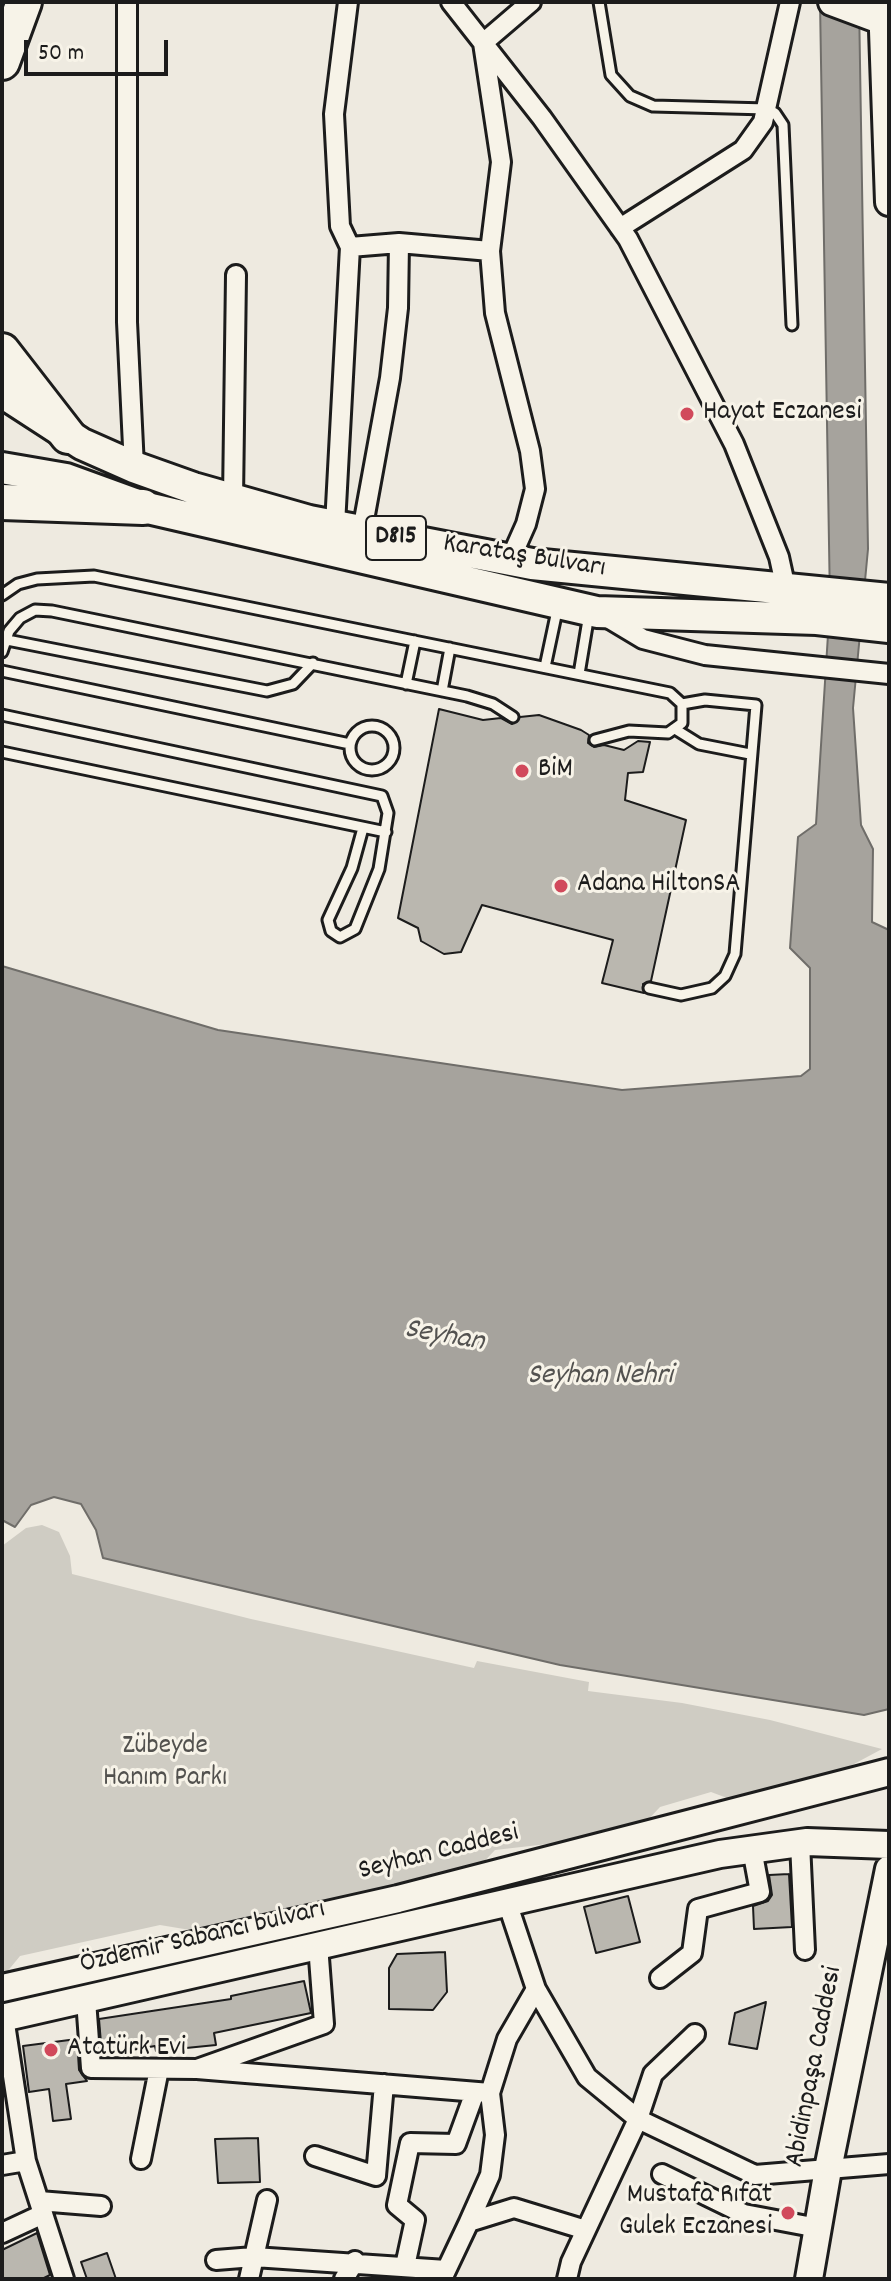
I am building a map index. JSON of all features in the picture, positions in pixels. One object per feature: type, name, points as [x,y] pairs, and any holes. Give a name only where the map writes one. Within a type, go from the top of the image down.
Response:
[{"type":"highway","points":[[2,62],[24,2]]},
{"type":"highway","points":[[2,351],[68,436]]},
{"type":"highway","points":[[2,502],[143,507]]},
{"type":"main road","points":[[832,2],[881,24],[887,96],[889,202]]},
{"type":"main road","name":"Karataş Bulvarı","points":[[2,392],[68,436],[134,467],[233,499],[348,528],[510,560],[786,589],[817,606]]},
{"type":"main road","name":"Karataş Bulvarı","points":[[2,468],[66,479],[143,507],[594,611],[817,606],[887,608]]},
{"type":"main road","name":"Seyhan Caddesi","points":[[2,1988],[398,1899],[889,1772]]},
{"type":"main road","name":"Özdemir Sabancı bulvarı","points":[[3,2017],[752,1849],[800,1843],[889,1845]]},
{"type":"main road","name":"Abidinpaşa Caddesi","points":[[809,2279],[828,2169],[889,1869]]},
{"type":"street","points":[[127,2],[127,322],[134,467]]},
{"type":"street","points":[[348,2],[334,114],[340,226],[350,247],[348,528]]},
{"type":"street","points":[[451,2],[620,228],[734,444],[779,557],[786,589]]},
{"type":"street","points":[[483,43],[531,2]]},
{"type":"street","points":[[620,228],[743,150],[763,122],[790,2]]},
{"type":"street","points":[[483,43],[501,162],[490,251],[495,313],[530,451],[535,489],[526,524],[510,560]]},
{"type":"street","points":[[350,247],[399,243],[490,251]]},
{"type":"street","points":[[348,528],[390,378],[398,308],[399,243]]},
{"type":"street","points":[[233,499],[236,275]]},
{"type":"street","points":[[594,611],[643,639],[705,655],[884,674]]},
{"type":"street","points":[[800,1843],[805,1950]]},
{"type":"street","points":[[660,1978],[692,1953],[698,1909],[760,1892],[752,1849]]},
{"type":"street","points":[[507,1902],[536,1989],[587,2077],[638,2119],[755,2175],[889,2164]]},
{"type":"street","points":[[197,2069],[324,2024],[318,1945]]},
{"type":"street","points":[[405,2266],[415,2220],[397,2205],[410,2143],[456,2144],[507,2039],[536,1989]]},
{"type":"street","points":[[86,2000],[91,2068],[197,2069],[482,2092]]},
{"type":"street","points":[[3,2017],[26,2161],[64,2279]]},
{"type":"street","points":[[567,2279],[571,2262],[638,2119],[653,2074],[695,2034]]},
{"type":"street","points":[[141,2159],[159,2069]]},
{"type":"street","points":[[315,2156],[376,2176],[384,2084]]},
{"type":"street","points":[[216,2260],[254,2257],[355,2261],[405,2266],[444,2275],[490,2175],[495,2135],[482,2092]]},
{"type":"street","points":[[2,2165],[26,2161]]},
{"type":"street","points":[[662,2174],[744,2214],[818,2228]]},
{"type":"street","points":[[249,2279],[267,2200]]},
{"type":"street","points":[[2,2233],[41,2207],[101,2206]]},
{"type":"street","points":[[469,2222],[514,2208],[586,2230]]},
{"type":"street","points":[[344,2279],[355,2261]]},
{"type":"lane","points":[[599,2],[611,75],[630,96],[653,106],[767,109],[775,113],[783,125],[792,325]]},
{"type":"lane","points":[[2,595],[18,584],[37,579],[94,576],[670,693],[682,704],[682,723],[661,735],[629,731],[595,740]]},
{"type":"lane","points":[[545,667],[559,603]]},
{"type":"lane","points":[[2,652],[3,639],[14,623],[28,613],[52,611],[442,691],[493,704],[513,717]]},
{"type":"lane","points":[[579,674],[594,611]]},
{"type":"lane","points":[[3,639],[267,691],[293,684],[313,663]]},
{"type":"lane","points":[[406,684],[415,641]]},
{"type":"lane","points":[[442,691],[450,648]]},
{"type":"lane","points":[[2,671],[350,744]]},
{"type":"lane","points":[[649,988],[671,995],[702,992],[719,983],[735,954],[756,705],[705,700],[682,704]]},
{"type":"lane","points":[[2,715],[375,792],[388,807],[379,869],[355,929],[340,937],[331,931],[328,920],[352,868],[363,828]]},
{"type":"lane","points":[[375,726],[387,733],[393,752],[387,763],[368,769],[356,763],[350,744],[357,732],[375,726]]},
{"type":"lane","points":[[675,729],[699,744],[750,754]]},
{"type":"lane","points":[[2,752],[386,832]]},
{"type":"green space","name":"Zübeyde Hanım Parkı","points":[[42,1525],[59,1532],[70,1556],[72,1574],[251,1619],[474,1668],[477,1661],[589,1682],[588,1691],[682,1703],[770,1720],[882,1749],[841,1771],[727,1798],[711,1792],[660,1807],[644,1824],[574,1841],[495,1850],[474,1872],[202,1932],[160,1925],[20,1956],[2,1978],[2,1546],[26,1528]]},
{"type":"water","name":"Seyhan Nehri","points":[[820,2],[859,2],[868,549],[853,708],[861,825],[873,849],[872,922],[889,930],[889,1709],[864,1715],[560,1665],[103,1558],[96,1530],[81,1504],[54,1497],[31,1505],[15,1527],[2,1520],[2,966],[218,1030],[622,1090],[801,1076],[810,1069],[810,968],[790,948],[798,837],[816,824],[830,603]]},
{"type":"pier","points":[[889,974],[889,1713],[887,1714]]},
{"type":"building","points":[[439,709],[483,720],[501,718],[512,724],[520,717],[539,715],[581,730],[589,735],[588,743],[594,747],[604,745],[624,750],[638,741],[650,742],[643,772],[628,773],[625,800],[686,820],[651,981],[643,984],[644,993],[602,983],[613,940],[482,905],[461,952],[444,954],[421,941],[418,928],[398,918]]},
{"type":"building","points":[[789,1874],[792,1927],[754,1929],[753,1906],[768,1901],[772,1895],[769,1875]]},
{"type":"building","points":[[628,1896],[640,1942],[596,1953],[584,1907]]},
{"type":"building","points":[[445,1952],[447,1992],[433,2010],[389,2009],[389,1968],[397,1954]]},
{"type":"building","points":[[304,1981],[311,2013],[214,2033],[216,2045],[156,2051],[155,2046],[102,2055],[99,2019],[231,1999],[231,1996]]},
{"type":"building","points":[[766,2002],[757,2049],[729,2044],[735,2013]]},
{"type":"building","points":[[77,2039],[79,2070],[87,2081],[66,2084],[71,2119],[53,2121],[49,2089],[29,2092],[23,2046]]},
{"type":"building","points":[[258,2138],[260,2182],[218,2183],[215,2139]]},
{"type":"building","points":[[37,2233],[50,2275],[42,2279],[2,2279],[2,2250]]},
{"type":"building","points":[[107,2253],[116,2279],[87,2279],[81,2262]]},
{"type":"place","name":"Hayat Eczanesi","points":[[687,414]]},
{"type":"place","name":"BiM","points":[[522,771]]},
{"type":"place","name":"Adana HiltonSA","points":[[561,886]]},
{"type":"place","name":"Atatürk Evi","points":[[51,2050]]},
{"type":"place","name":"Mustafa Rıfat Gulek Eczanesi","points":[[788,2213]]},
{"type":"water label","name":"Seyhan","points":[[444,1338]]}]
